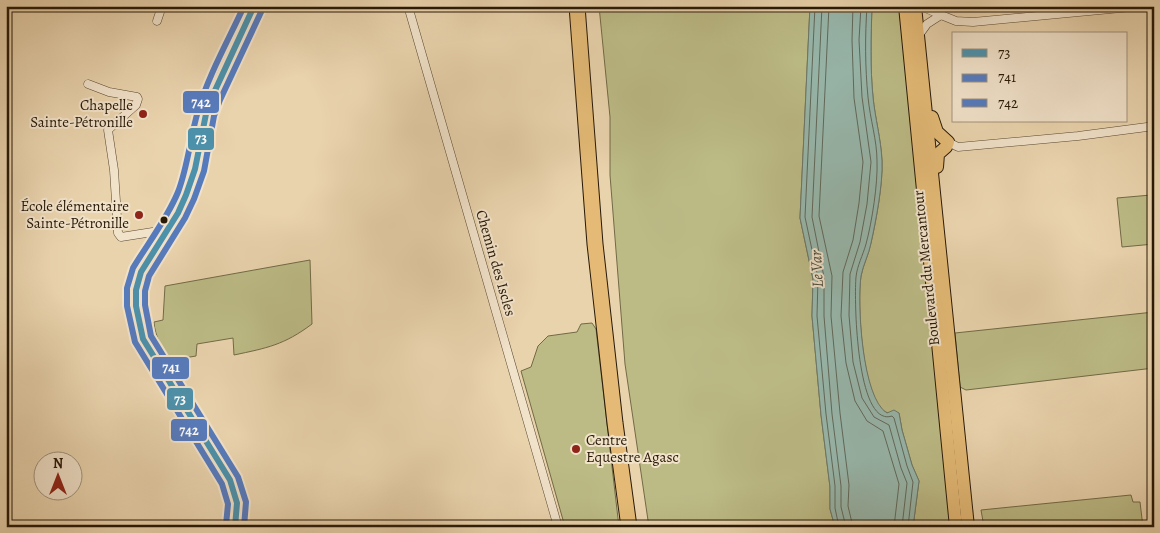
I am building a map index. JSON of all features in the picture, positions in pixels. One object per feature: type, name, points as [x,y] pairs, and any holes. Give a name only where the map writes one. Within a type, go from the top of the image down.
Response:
[{"type":"highway","points":[[577,6],[595,244],[629,527]]},
{"type":"highway","points":[[587,6],[609,295],[638,527]]},
{"type":"main road","points":[[234,527],[237,518],[238,499],[230,480],[143,339],[138,323],[135,295],[140,272],[178,214],[191,185],[206,114],[212,96],[254,6]]},
{"type":"main road","name":"Boulevard du Mercantour","points":[[905,6],[956,527]]},
{"type":"main road","name":"Boulevard du Mercantour","points":[[916,6],[968,527]]},
{"type":"main road","points":[[924,92],[929,99],[933,122],[937,132],[948,142],[946,147],[938,154],[938,176],[935,189]]},
{"type":"street","points":[[157,21],[162,6]]},
{"type":"street","name":"Chemin des Iscles","points":[[408,6],[558,527]]},
{"type":"street","points":[[921,6],[956,21],[973,22],[1065,10],[1142,6]]},
{"type":"street","points":[[940,6],[941,15]]},
{"type":"street","points":[[918,36],[927,24],[941,15]]},
{"type":"street","points":[[88,84],[109,92],[137,97],[138,99],[136,105],[108,130],[114,170],[118,233],[120,237],[159,231],[167,232]]},
{"type":"street","points":[[948,142],[958,148],[1147,127]]},
{"type":"shaded area","points":[[599,6],[810,6],[800,218],[813,279],[812,316],[830,487],[830,509],[835,527],[649,527],[625,364],[610,175],[610,117]]},
{"type":"shaded area","points":[[872,6],[899,6],[952,527],[913,527],[919,481],[912,465],[899,413],[887,412],[881,409],[869,383],[865,365],[860,305],[861,276],[875,224],[882,170],[872,86]]},
{"type":"shaded area","points":[[1151,195],[1154,244],[1122,247],[1117,198]]},
{"type":"shaded area","points":[[310,260],[312,324],[293,337],[266,348],[234,355],[233,338],[197,344],[196,356],[172,360],[162,347],[157,337],[154,322],[163,320],[165,286]]},
{"type":"shaded area","points":[[1154,312],[1154,368],[966,390],[960,387],[955,333]]},
{"type":"shaded area","name":"Centre Equestre Agasc","points":[[592,323],[596,329],[619,527],[565,527],[521,371],[531,367],[538,346],[548,336],[577,332],[581,324]]},
{"type":"shaded area","points":[[1131,495],[1133,502],[1140,502],[1143,527],[984,527],[981,510]]},
{"type":"water","name":"Le Var","points":[[810,6],[872,6],[872,86],[882,170],[875,224],[861,276],[861,327],[863,349],[872,389],[879,404],[887,413],[894,410],[899,413],[912,465],[919,481],[913,527],[835,527],[830,509],[830,487],[812,316],[813,279],[800,218]]},
{"type":"transit line","name":"742","points":[[226,525],[228,504],[222,484],[135,342],[127,306],[127,288],[133,268],[174,202],[184,172],[202,98],[244,6]]},
{"type":"transit line","name":"73","points":[[235,527],[237,503],[230,480],[143,339],[136,306],[136,290],[141,272],[178,213],[186,195],[195,169],[206,114],[212,97],[254,6]]},
{"type":"transit line","name":"741","points":[[244,527],[246,502],[238,477],[151,336],[145,305],[145,291],[149,276],[185,218],[194,199],[204,171],[214,116],[262,10]]},
{"type":"place","name":"Chapelle Sainte-Pétronille","points":[[143,114]]},
{"type":"place","name":"École élémentaire Sainte-Pétronille","points":[[139,215]]},
{"type":"place","name":"Centre Equestre Agasc","points":[[576,449]]}]
